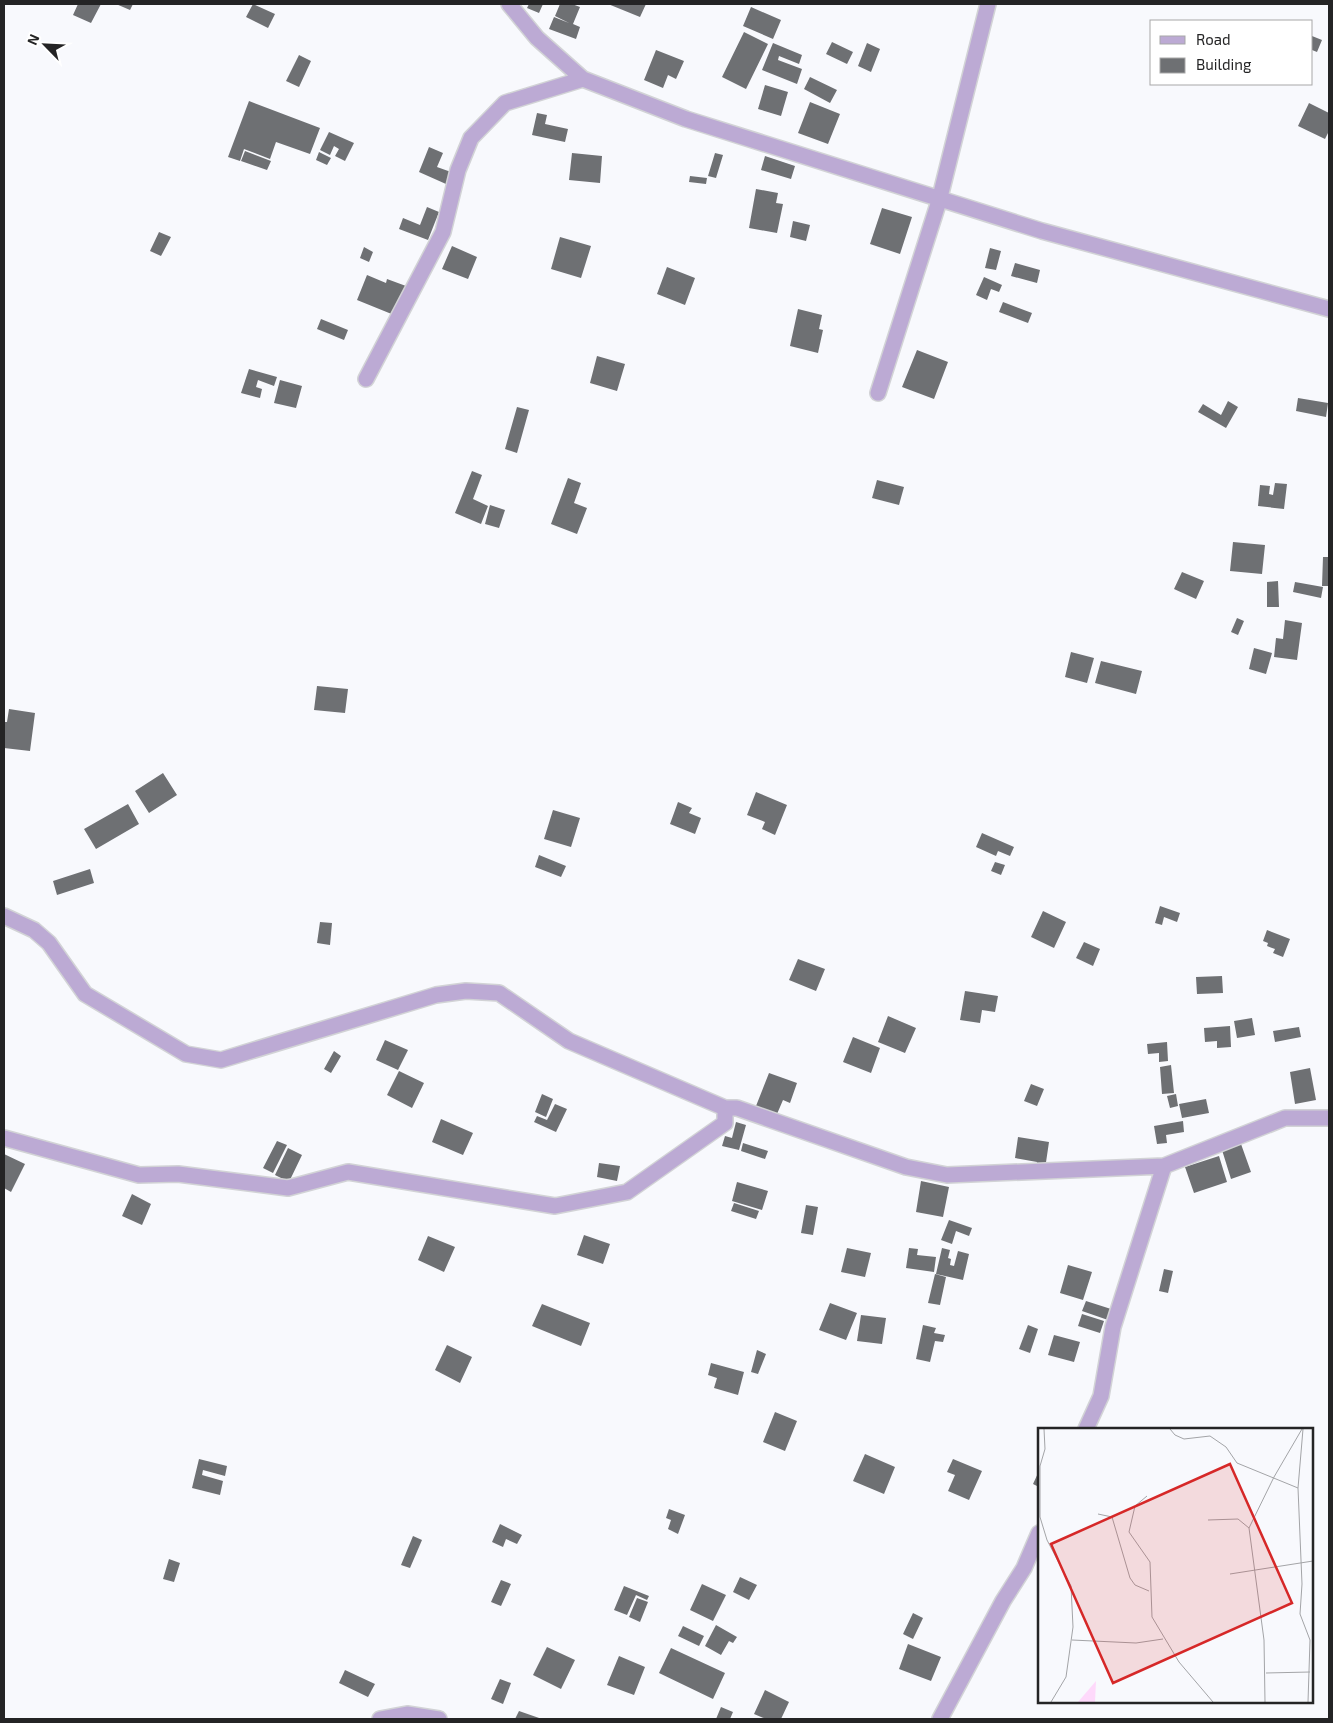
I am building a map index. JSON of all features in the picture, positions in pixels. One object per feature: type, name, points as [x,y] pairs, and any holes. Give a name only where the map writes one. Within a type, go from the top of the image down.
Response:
[{"type":"street","points":[[510,4],[537,38],[583,79],[686,119],[1042,232],[1329,309]]},
{"type":"street","points":[[878,393],[940,201],[988,4]]},
{"type":"street","points":[[366,379],[440,240],[453,196],[458,170],[471,138],[505,103],[583,79]]},
{"type":"street","points":[[4,916],[34,930],[49,943],[85,994],[186,1054],[221,1060],[436,995],[466,990],[499,993],[569,1041],[725,1108],[737,1108],[906,1167],[947,1176],[1164,1166],[1284,1118],[1329,1118]]},
{"type":"street","points":[[4,1138],[139,1175],[178,1174],[288,1188],[348,1172],[555,1206],[628,1192],[725,1123],[725,1108]]},
{"type":"street","points":[[1086,1428],[1101,1396],[1112,1327],[1164,1166]]},
{"type":"street","points":[[940,1719],[1003,1601],[1024,1568],[1038,1535]]},
{"type":"street","points":[[380,1719],[407,1714],[439,1719]]},
{"type":"building","points":[[78,4],[101,4],[91,23],[73,15]]},
{"type":"building","points":[[116,4],[133,4],[130,10]]},
{"type":"building","points":[[253,4],[275,14],[268,28],[246,17]]},
{"type":"building","points":[[529,4],[543,4],[539,13],[527,8]]},
{"type":"building","points":[[560,4],[572,4],[580,7],[573,24],[580,27],[576,39],[549,29],[554,17],[569,23],[555,16]]},
{"type":"building","points":[[608,4],[646,4],[640,17]]},
{"type":"building","points":[[751,7],[781,20],[773,39],[743,26]]},
{"type":"building","points":[[744,32],[768,44],[746,89],[722,77]]},
{"type":"building","points":[[1313,36],[1322,40],[1317,52],[1313,50]]},
{"type":"building","points":[[832,42],[853,52],[847,64],[826,54]]},
{"type":"building","points":[[773,43],[802,55],[799,64],[779,56],[778,60],[802,69],[797,84],[762,70]]},
{"type":"building","points":[[867,43],[880,49],[871,72],[858,66]]},
{"type":"building","points":[[656,50],[684,61],[676,79],[668,75],[663,88],[644,80]]},
{"type":"building","points":[[299,55],[311,61],[299,87],[286,81]]},
{"type":"building","points":[[810,77],[837,90],[830,103],[804,89]]},
{"type":"building","points":[[765,85],[788,92],[781,116],[758,109]]},
{"type":"building","points":[[249,101],[320,128],[310,154],[276,142],[270,159],[244,149],[240,161],[228,157]]},
{"type":"building","points":[[810,102],[840,114],[828,144],[798,133]]},
{"type":"building","points":[[1309,103],[1329,113],[1329,131],[1325,139],[1298,126]]},
{"type":"building","points":[[537,113],[547,115],[545,124],[568,129],[565,142],[532,135]]},
{"type":"building","points":[[329,132],[354,143],[345,161],[335,156],[339,149],[334,146],[330,155],[320,150]]},
{"type":"building","points":[[429,147],[443,153],[437,167],[451,172],[446,184],[419,172]]},
{"type":"building","points":[[245,151],[271,161],[267,170],[241,161]]},
{"type":"building","points":[[319,152],[331,158],[327,165],[316,160]]},
{"type":"building","points":[[572,153],[602,156],[600,183],[569,180]]},
{"type":"building","points":[[715,153],[723,155],[716,178],[708,176]]},
{"type":"building","points":[[765,156],[795,166],[791,179],[761,170]]},
{"type":"building","points":[[690,176],[707,178],[706,184],[689,182]]},
{"type":"building","points":[[756,189],[778,193],[776,203],[783,204],[777,233],[749,228]]},
{"type":"building","points":[[427,207],[439,212],[428,240],[399,229],[403,218],[420,225]]},
{"type":"building","points":[[882,208],[912,217],[900,254],[870,244]]},
{"type":"building","points":[[793,221],[810,225],[806,241],[790,237]]},
{"type":"building","points":[[159,232],[171,237],[161,256],[150,251]]},
{"type":"building","points":[[560,237],[591,246],[581,278],[551,269]]},
{"type":"building","points":[[452,246],[477,257],[468,279],[442,269]]},
{"type":"building","points":[[364,247],[373,252],[369,262],[360,258]]},
{"type":"building","points":[[990,248],[1001,251],[996,270],[985,268]]},
{"type":"building","points":[[1015,263],[1040,270],[1037,283],[1011,276]]},
{"type":"building","points":[[667,267],[695,278],[685,305],[657,294]]},
{"type":"building","points":[[367,275],[386,283],[387,279],[406,286],[394,315],[357,300]]},
{"type":"building","points":[[984,277],[1002,285],[999,292],[991,289],[987,300],[976,295]]},
{"type":"building","points":[[1003,302],[1032,313],[1028,323],[999,312]]},
{"type":"building","points":[[798,309],[822,315],[819,329],[823,330],[818,353],[790,346]]},
{"type":"building","points":[[321,319],[348,330],[344,340],[317,329]]},
{"type":"building","points":[[917,350],[948,362],[934,399],[902,387]]},
{"type":"building","points":[[597,356],[625,364],[617,391],[590,383]]},
{"type":"building","points":[[249,369],[277,377],[274,386],[258,380],[256,387],[262,389],[260,398],[241,393]]},
{"type":"building","points":[[280,380],[302,386],[296,408],[274,403]]},
{"type":"building","points":[[1298,398],[1328,403],[1326,417],[1296,411]]},
{"type":"building","points":[[1228,401],[1238,407],[1226,428],[1198,412],[1203,404],[1221,415]]},
{"type":"building","points":[[517,407],[529,410],[517,453],[505,449]]},
{"type":"building","points":[[472,471],[482,475],[473,499],[488,506],[481,524],[455,513]]},
{"type":"building","points":[[568,478],[581,483],[574,503],[587,508],[577,534],[551,524]]},
{"type":"building","points":[[877,480],[904,487],[899,505],[872,498]]},
{"type":"building","points":[[1275,483],[1287,484],[1284,509],[1258,506],[1260,485],[1270,486],[1269,494],[1273,495]]},
{"type":"building","points":[[490,505],[505,510],[499,528],[485,524]]},
{"type":"building","points":[[1233,542],[1265,545],[1262,574],[1230,571]]},
{"type":"building","points":[[1323,557],[1329,557],[1329,586],[1322,586]]},
{"type":"building","points":[[1182,572],[1204,581],[1196,599],[1174,589]]},
{"type":"building","points":[[1278,581],[1279,607],[1267,607],[1267,582]]},
{"type":"building","points":[[1295,582],[1323,587],[1321,598],[1293,592]]},
{"type":"building","points":[[1237,618],[1244,621],[1238,635],[1231,632]]},
{"type":"building","points":[[1285,620],[1302,623],[1297,660],[1274,657],[1276,638],[1283,639]]},
{"type":"building","points":[[1254,648],[1272,653],[1266,674],[1249,669]]},
{"type":"building","points":[[1071,652],[1094,658],[1087,683],[1065,677]]},
{"type":"building","points":[[1101,661],[1142,671],[1136,694],[1095,683]]},
{"type":"building","points":[[317,686],[348,689],[345,713],[314,710]]},
{"type":"building","points":[[9,709],[35,713],[30,751],[4,748],[4,722],[7,722]]},
{"type":"building","points":[[163,773],[177,795],[149,813],[135,791]]},
{"type":"building","points":[[756,792],[787,805],[775,835],[762,829],[765,822],[747,815]]},
{"type":"building","points":[[678,802],[692,808],[689,813],[701,818],[695,834],[670,824]]},
{"type":"building","points":[[128,804],[139,824],[96,849],[84,829]]},
{"type":"building","points":[[553,810],[580,818],[571,847],[544,839]]},
{"type":"building","points":[[982,833],[1014,847],[1010,856],[998,851],[996,856],[976,847]]},
{"type":"building","points":[[539,855],[566,866],[561,877],[535,867]]},
{"type":"building","points":[[995,862],[1005,865],[1001,875],[991,871]]},
{"type":"building","points":[[90,869],[94,883],[57,895],[53,881]]},
{"type":"building","points":[[1160,906],[1180,913],[1177,922],[1164,917],[1162,925],[1155,923]]},
{"type":"building","points":[[1043,911],[1066,922],[1054,948],[1031,937]]},
{"type":"building","points":[[320,922],[332,923],[330,945],[317,943]]},
{"type":"building","points":[[1267,930],[1290,939],[1283,957],[1273,953],[1275,949],[1267,946],[1268,943],[1263,941]]},
{"type":"building","points":[[1084,942],[1100,949],[1093,966],[1076,958]]},
{"type":"building","points":[[798,959],[825,969],[816,991],[789,980]]},
{"type":"building","points":[[1222,976],[1223,993],[1197,994],[1196,977]]},
{"type":"building","points":[[965,991],[998,996],[995,1012],[982,1010],[980,1023],[960,1020]]},
{"type":"building","points":[[888,1016],[916,1028],[905,1053],[878,1042]]},
{"type":"building","points":[[1252,1018],[1255,1035],[1237,1038],[1234,1021]]},
{"type":"building","points":[[1230,1026],[1231,1047],[1217,1048],[1217,1041],[1205,1042],[1204,1028]]},
{"type":"building","points":[[1299,1027],[1301,1037],[1275,1042],[1273,1031]]},
{"type":"building","points":[[853,1037],[880,1048],[871,1073],[843,1062]]},
{"type":"building","points":[[385,1040],[408,1050],[398,1070],[376,1060]]},
{"type":"building","points":[[1167,1042],[1168,1061],[1159,1062],[1159,1053],[1148,1054],[1147,1044]]},
{"type":"building","points":[[334,1051],[341,1056],[331,1073],[324,1069]]},
{"type":"building","points":[[1171,1065],[1174,1093],[1162,1094],[1160,1067]]},
{"type":"building","points":[[1310,1068],[1316,1100],[1295,1104],[1290,1072]]},
{"type":"building","points":[[399,1071],[424,1083],[412,1108],[387,1095]]},
{"type":"building","points":[[769,1073],[797,1083],[790,1103],[783,1100],[777,1114],[756,1106]]},
{"type":"building","points":[[1031,1084],[1044,1089],[1037,1106],[1024,1101]]},
{"type":"building","points":[[542,1094],[553,1099],[546,1117],[535,1112]]},
{"type":"building","points":[[1176,1094],[1178,1106],[1170,1108],[1167,1096]]},
{"type":"building","points":[[1206,1099],[1209,1113],[1182,1118],[1179,1104]]},
{"type":"building","points":[[555,1104],[567,1109],[556,1132],[534,1122],[537,1116],[547,1120]]},
{"type":"building","points":[[441,1119],[473,1133],[463,1155],[432,1142]]},
{"type":"building","points":[[1183,1121],[1184,1132],[1166,1135],[1167,1143],[1157,1144],[1154,1126]]},
{"type":"building","points":[[736,1122],[746,1125],[739,1150],[722,1146],[725,1136],[732,1138]]},
{"type":"building","points":[[1018,1137],[1049,1142],[1045,1169],[1036,1168],[1037,1162],[1015,1158]]},
{"type":"building","points":[[277,1141],[287,1145],[273,1173],[263,1168]]},
{"type":"building","points":[[743,1143],[768,1151],[765,1159],[741,1151]]},
{"type":"building","points":[[1241,1144],[1251,1172],[1231,1179],[1222,1150]]},
{"type":"building","points":[[288,1148],[302,1155],[289,1182],[275,1175]]},
{"type":"building","points":[[4,1154],[25,1164],[11,1192],[4,1188]]},
{"type":"building","points":[[1219,1156],[1227,1182],[1194,1193],[1185,1167]]},
{"type":"building","points":[[599,1163],[620,1166],[617,1181],[597,1177]]},
{"type":"building","points":[[921,1181],[949,1187],[943,1217],[916,1212]]},
{"type":"building","points":[[737,1182],[768,1191],[762,1210],[732,1201]]},
{"type":"building","points":[[132,1194],[151,1204],[142,1225],[122,1216]]},
{"type":"building","points":[[734,1203],[759,1211],[756,1219],[731,1211]]},
{"type":"building","points":[[806,1205],[818,1207],[813,1235],[801,1233]]},
{"type":"building","points":[[949,1220],[972,1228],[969,1236],[956,1231],[952,1244],[941,1240]]},
{"type":"building","points":[[584,1235],[610,1244],[603,1264],[577,1255]]},
{"type":"building","points":[[428,1236],[455,1247],[444,1272],[418,1260]]},
{"type":"building","points":[[847,1248],[871,1253],[865,1277],[841,1272]]},
{"type":"building","points":[[909,1248],[918,1249],[917,1255],[936,1257],[934,1272],[906,1268]]},
{"type":"building","points":[[942,1248],[950,1250],[948,1258],[951,1259],[950,1265],[954,1266],[958,1251],[969,1254],[963,1280],[936,1274]]},
{"type":"building","points":[[1068,1265],[1092,1272],[1083,1300],[1060,1293]]},
{"type":"building","points":[[1164,1269],[1173,1271],[1168,1293],[1159,1291]]},
{"type":"building","points":[[935,1274],[946,1277],[940,1305],[928,1303]]},
{"type":"building","points":[[1086,1301],[1111,1309],[1108,1320],[1082,1311]]},
{"type":"building","points":[[830,1303],[857,1313],[846,1340],[819,1330]]},
{"type":"building","points":[[542,1304],[590,1323],[581,1346],[532,1326]]},
{"type":"building","points":[[1082,1314],[1104,1321],[1100,1333],[1078,1326]]},
{"type":"building","points":[[861,1315],[886,1318],[882,1344],[857,1341]]},
{"type":"building","points":[[923,1325],[936,1328],[934,1333],[945,1335],[943,1342],[935,1341],[930,1362],[916,1359]]},
{"type":"building","points":[[1028,1325],[1038,1329],[1030,1353],[1019,1349]]},
{"type":"building","points":[[1054,1335],[1080,1342],[1074,1362],[1048,1355]]},
{"type":"building","points":[[447,1345],[472,1357],[460,1383],[435,1370]]},
{"type":"building","points":[[757,1350],[766,1354],[758,1374],[751,1372]]},
{"type":"building","points":[[711,1363],[744,1372],[738,1395],[714,1388],[717,1378],[708,1375]]},
{"type":"building","points":[[775,1412],[797,1421],[785,1451],[763,1442]]},
{"type":"building","points":[[865,1454],[895,1467],[884,1494],[853,1481]]},
{"type":"building","points":[[199,1459],[227,1466],[225,1476],[203,1470],[202,1475],[223,1481],[220,1495],[192,1488]]},
{"type":"building","points":[[953,1459],[982,1471],[969,1500],[948,1491],[955,1475],[947,1472]]},
{"type":"building","points":[[1038,1473],[1038,1486],[1033,1484]]},
{"type":"building","points":[[669,1509],[685,1515],[678,1534],[668,1529],[671,1520],[666,1518]]},
{"type":"building","points":[[500,1524],[522,1535],[517,1544],[506,1539],[503,1547],[492,1542]]},
{"type":"building","points":[[413,1536],[422,1540],[410,1568],[401,1565]]},
{"type":"building","points":[[169,1559],[180,1563],[174,1582],[163,1579]]},
{"type":"building","points":[[740,1577],[757,1585],[749,1600],[733,1592]]},
{"type":"building","points":[[501,1580],[511,1584],[501,1606],[491,1602]]},
{"type":"building","points":[[702,1584],[726,1595],[713,1621],[690,1610]]},
{"type":"building","points":[[624,1586],[649,1596],[647,1600],[636,1595],[627,1615],[614,1610]]},
{"type":"building","points":[[637,1598],[648,1602],[640,1622],[629,1617]]},
{"type":"building","points":[[913,1613],[923,1618],[913,1639],[903,1634]]},
{"type":"building","points":[[716,1625],[737,1637],[733,1643],[729,1641],[721,1655],[705,1646]]},
{"type":"building","points":[[683,1626],[704,1636],[699,1646],[678,1636]]},
{"type":"building","points":[[908,1644],[941,1657],[931,1681],[899,1669]]},
{"type":"building","points":[[547,1647],[575,1660],[561,1689],[533,1675]]},
{"type":"building","points":[[671,1648],[725,1673],[713,1699],[659,1673]]},
{"type":"building","points":[[619,1656],[645,1667],[634,1695],[607,1685]]},
{"type":"building","points":[[345,1670],[375,1684],[368,1697],[339,1683]]},
{"type":"building","points":[[500,1679],[511,1683],[503,1704],[491,1699]]},
{"type":"building","points":[[765,1690],[789,1702],[781,1719],[766,1719],[754,1714]]},
{"type":"building","points":[[721,1707],[733,1712],[730,1719],[716,1719]]},
{"type":"building","points":[[519,1711],[542,1719],[515,1719]]}]
